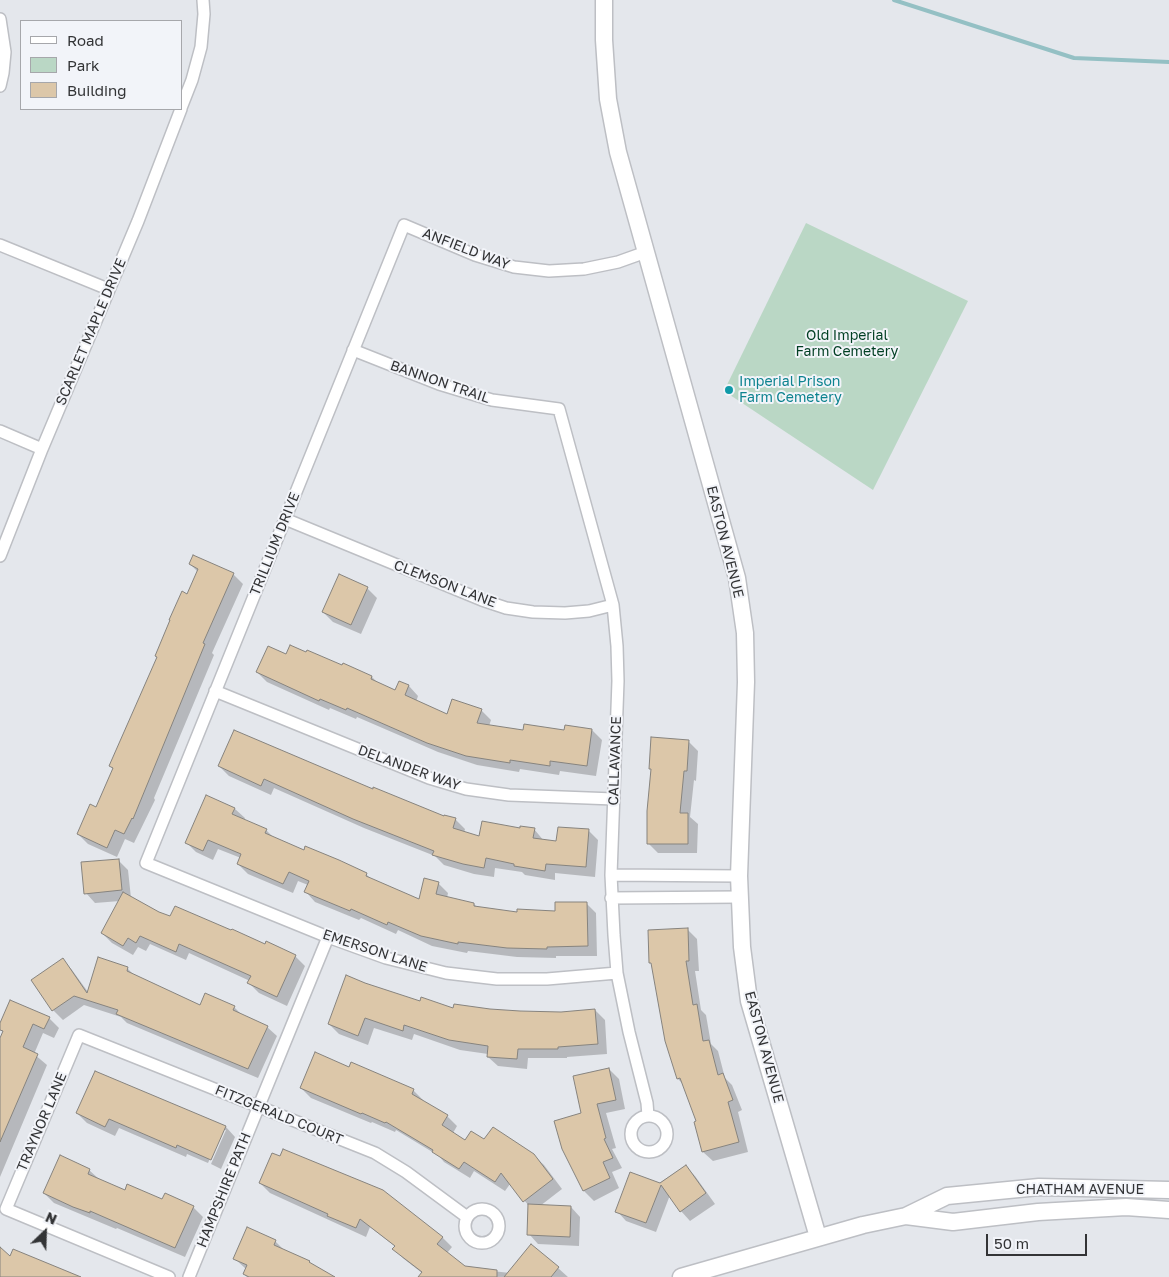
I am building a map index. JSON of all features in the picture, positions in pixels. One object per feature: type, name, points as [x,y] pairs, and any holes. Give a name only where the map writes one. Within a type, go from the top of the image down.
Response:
[{"type":"street","name":"SCARLET MAPLE DRIVE","points":[[182,105],[192,80],[201,47],[204,14],[203,0]]},
{"type":"street","name":"EASTON AVENUE","points":[[604,0],[604,40],[608,99],[618,152],[737,578],[745,633],[746,682],[739,876],[742,947],[749,1001],[818,1237]]},
{"type":"street","points":[[0,19],[4,52],[0,86]]},
{"type":"street","name":"SCARLET MAPLE DRIVE","points":[[0,556],[42,448],[138,221],[180,110]]},
{"type":"street","name":"ANFIELD WAY","points":[[404,225],[475,255],[514,267],[549,271],[584,269],[618,262],[646,252]]},
{"type":"street","name":"TRILLIUM DRIVE","points":[[146,863],[404,225]]},
{"type":"street","points":[[0,245],[108,289]]},
{"type":"street","name":"BANNON TRAIL","points":[[353,350],[438,384],[492,400],[559,409]]},
{"type":"street","name":"CALLAVANCE","points":[[559,409],[613,605],[618,681],[611,898],[617,973],[629,1032],[647,1103],[648,1116]]},
{"type":"street","points":[[0,431],[42,448]]},
{"type":"street","name":"CLEMSON LANE","points":[[285,519],[482,600],[506,608],[533,612],[565,613],[613,605]]},
{"type":"street","name":"DELANDER WAY","points":[[215,691],[429,778],[466,789],[509,795],[614,799]]},
{"type":"street","name":"EMERSON LANE","points":[[146,863],[328,937],[386,958],[446,973],[497,979],[537,979],[617,973]]},
{"type":"street","points":[[612,875],[739,876]]},
{"type":"street","points":[[611,898],[739,897]]},
{"type":"street","name":"HAMPSHIRE PATH","points":[[190,1277],[328,937]]},
{"type":"street","name":"FITZGERALD COURT","points":[[79,1034],[375,1153],[406,1172],[467,1217]]},
{"type":"street","name":"TRAYNOR LANE","points":[[79,1034],[6,1209],[168,1277]]},
{"type":"street","name":"CHATHAM AVENUE","points":[[681,1277],[818,1237],[906,1216],[947,1196],[1039,1187],[1169,1190]]},
{"type":"street","name":"CHATHAM AVENUE","points":[[906,1216],[954,1222],[1038,1212],[1116,1208],[1169,1210]]},
{"type":"green space","name":"Old Imperial Farm Cemetery","points":[[806,223],[968,301],[873,490],[724,391]]},
{"type":"building","points":[[193,555],[234,573],[203,643],[205,644],[133,819],[124,834],[115,830],[107,848],[77,834],[90,804],[96,807],[113,768],[109,766],[157,657],[155,656],[169,620],[182,591],[187,594],[198,569],[189,564]]},
{"type":"building","points":[[339,574],[368,587],[351,625],[322,612]]},
{"type":"building","points":[[290,645],[342,665],[343,663],[372,676],[371,679],[395,690],[399,681],[409,685],[405,695],[447,714],[452,699],[482,709],[477,723],[523,730],[524,724],[564,730],[565,725],[592,729],[587,766],[550,761],[550,766],[510,760],[510,763],[466,756],[427,743],[347,708],[346,710],[320,699],[319,701],[256,672],[268,646],[286,654]]},
{"type":"building","points":[[234,730],[373,789],[373,787],[444,816],[456,818],[453,828],[479,836],[482,821],[520,828],[520,826],[535,828],[533,838],[556,841],[558,827],[589,829],[586,867],[546,864],[545,871],[514,866],[514,864],[486,858],[484,868],[432,855],[434,851],[353,819],[264,779],[261,786],[218,766]]},
{"type":"building","points":[[651,737],[689,740],[687,771],[684,771],[680,813],[688,813],[688,844],[647,844]]},
{"type":"building","points":[[206,795],[235,808],[232,814],[267,829],[265,833],[304,850],[305,846],[339,860],[367,873],[366,876],[419,899],[424,878],[439,882],[436,894],[474,903],[474,906],[517,912],[517,909],[555,911],[555,902],[587,902],[588,946],[547,947],[547,949],[507,948],[458,942],[458,944],[421,936],[388,922],[387,925],[351,909],[350,911],[304,892],[309,881],[289,872],[283,884],[237,864],[241,854],[208,840],[203,851],[185,843]]},
{"type":"building","points":[[119,859],[122,890],[84,894],[81,862]]},
{"type":"building","points":[[123,892],[159,912],[170,916],[175,906],[265,944],[266,941],[296,955],[277,997],[247,983],[251,976],[179,944],[176,952],[140,936],[136,943],[128,938],[123,946],[101,933]]},
{"type":"building","points":[[688,928],[689,961],[686,961],[693,1005],[697,1004],[703,1041],[709,1040],[718,1075],[723,1073],[733,1100],[728,1102],[739,1142],[702,1152],[694,1122],[696,1121],[680,1078],[677,1079],[665,1041],[651,963],[649,963],[648,930]]},
{"type":"building","points":[[98,957],[128,967],[127,971],[200,1005],[205,993],[235,1006],[233,1010],[268,1026],[248,1069],[116,1014],[118,1010],[74,996],[52,1011],[31,980],[63,958],[87,993]]},
{"type":"building","points":[[346,975],[420,1001],[421,997],[453,1008],[454,1004],[520,1011],[561,1012],[595,1009],[598,1044],[558,1047],[558,1049],[518,1049],[517,1059],[487,1057],[488,1046],[449,1040],[404,1025],[403,1031],[365,1018],[358,1036],[328,1024]]},
{"type":"building","points":[[10,1000],[50,1017],[44,1029],[33,1024],[23,1047],[38,1054],[0,1142],[0,1038],[3,1031],[0,1030],[0,1023]]},
{"type":"building","points":[[315,1052],[349,1067],[351,1062],[414,1089],[412,1094],[448,1115],[442,1125],[465,1140],[471,1131],[484,1139],[493,1127],[534,1154],[553,1179],[523,1202],[501,1173],[495,1182],[464,1162],[459,1169],[432,1152],[433,1150],[386,1122],[361,1114],[300,1088]]},
{"type":"building","points":[[609,1068],[616,1100],[597,1104],[606,1138],[604,1139],[613,1158],[603,1162],[610,1178],[583,1191],[562,1149],[554,1121],[581,1113],[573,1076]]},
{"type":"building","points":[[95,1071],[226,1126],[211,1160],[177,1145],[176,1148],[109,1119],[105,1127],[76,1113]]},
{"type":"building","points":[[283,1149],[383,1190],[443,1237],[437,1244],[465,1266],[497,1270],[497,1277],[418,1277],[422,1272],[392,1249],[395,1246],[360,1219],[356,1228],[259,1183],[272,1153],[280,1156]]},
{"type":"building","points":[[60,1155],[90,1169],[88,1174],[125,1190],[127,1184],[162,1199],[165,1193],[194,1206],[175,1248],[43,1193]]},
{"type":"building","points":[[686,1165],[706,1193],[680,1212],[661,1185],[646,1223],[615,1212],[630,1172],[660,1183]]},
{"type":"building","points":[[528,1204],[571,1206],[570,1237],[527,1235]]},
{"type":"building","points":[[247,1227],[276,1240],[274,1245],[310,1261],[335,1277],[249,1277],[243,1274],[247,1265],[233,1259]]},
{"type":"building","points":[[531,1244],[559,1267],[551,1277],[504,1277]]},
{"type":"building","points":[[0,1247],[10,1256],[13,1249],[81,1277],[0,1277]]},
{"type":"waterway","points":[[894,0],[1074,58],[1169,62]]},
{"type":"place","name":"Imperial Prison Farm Cemetery","points":[[729,390]]}]
